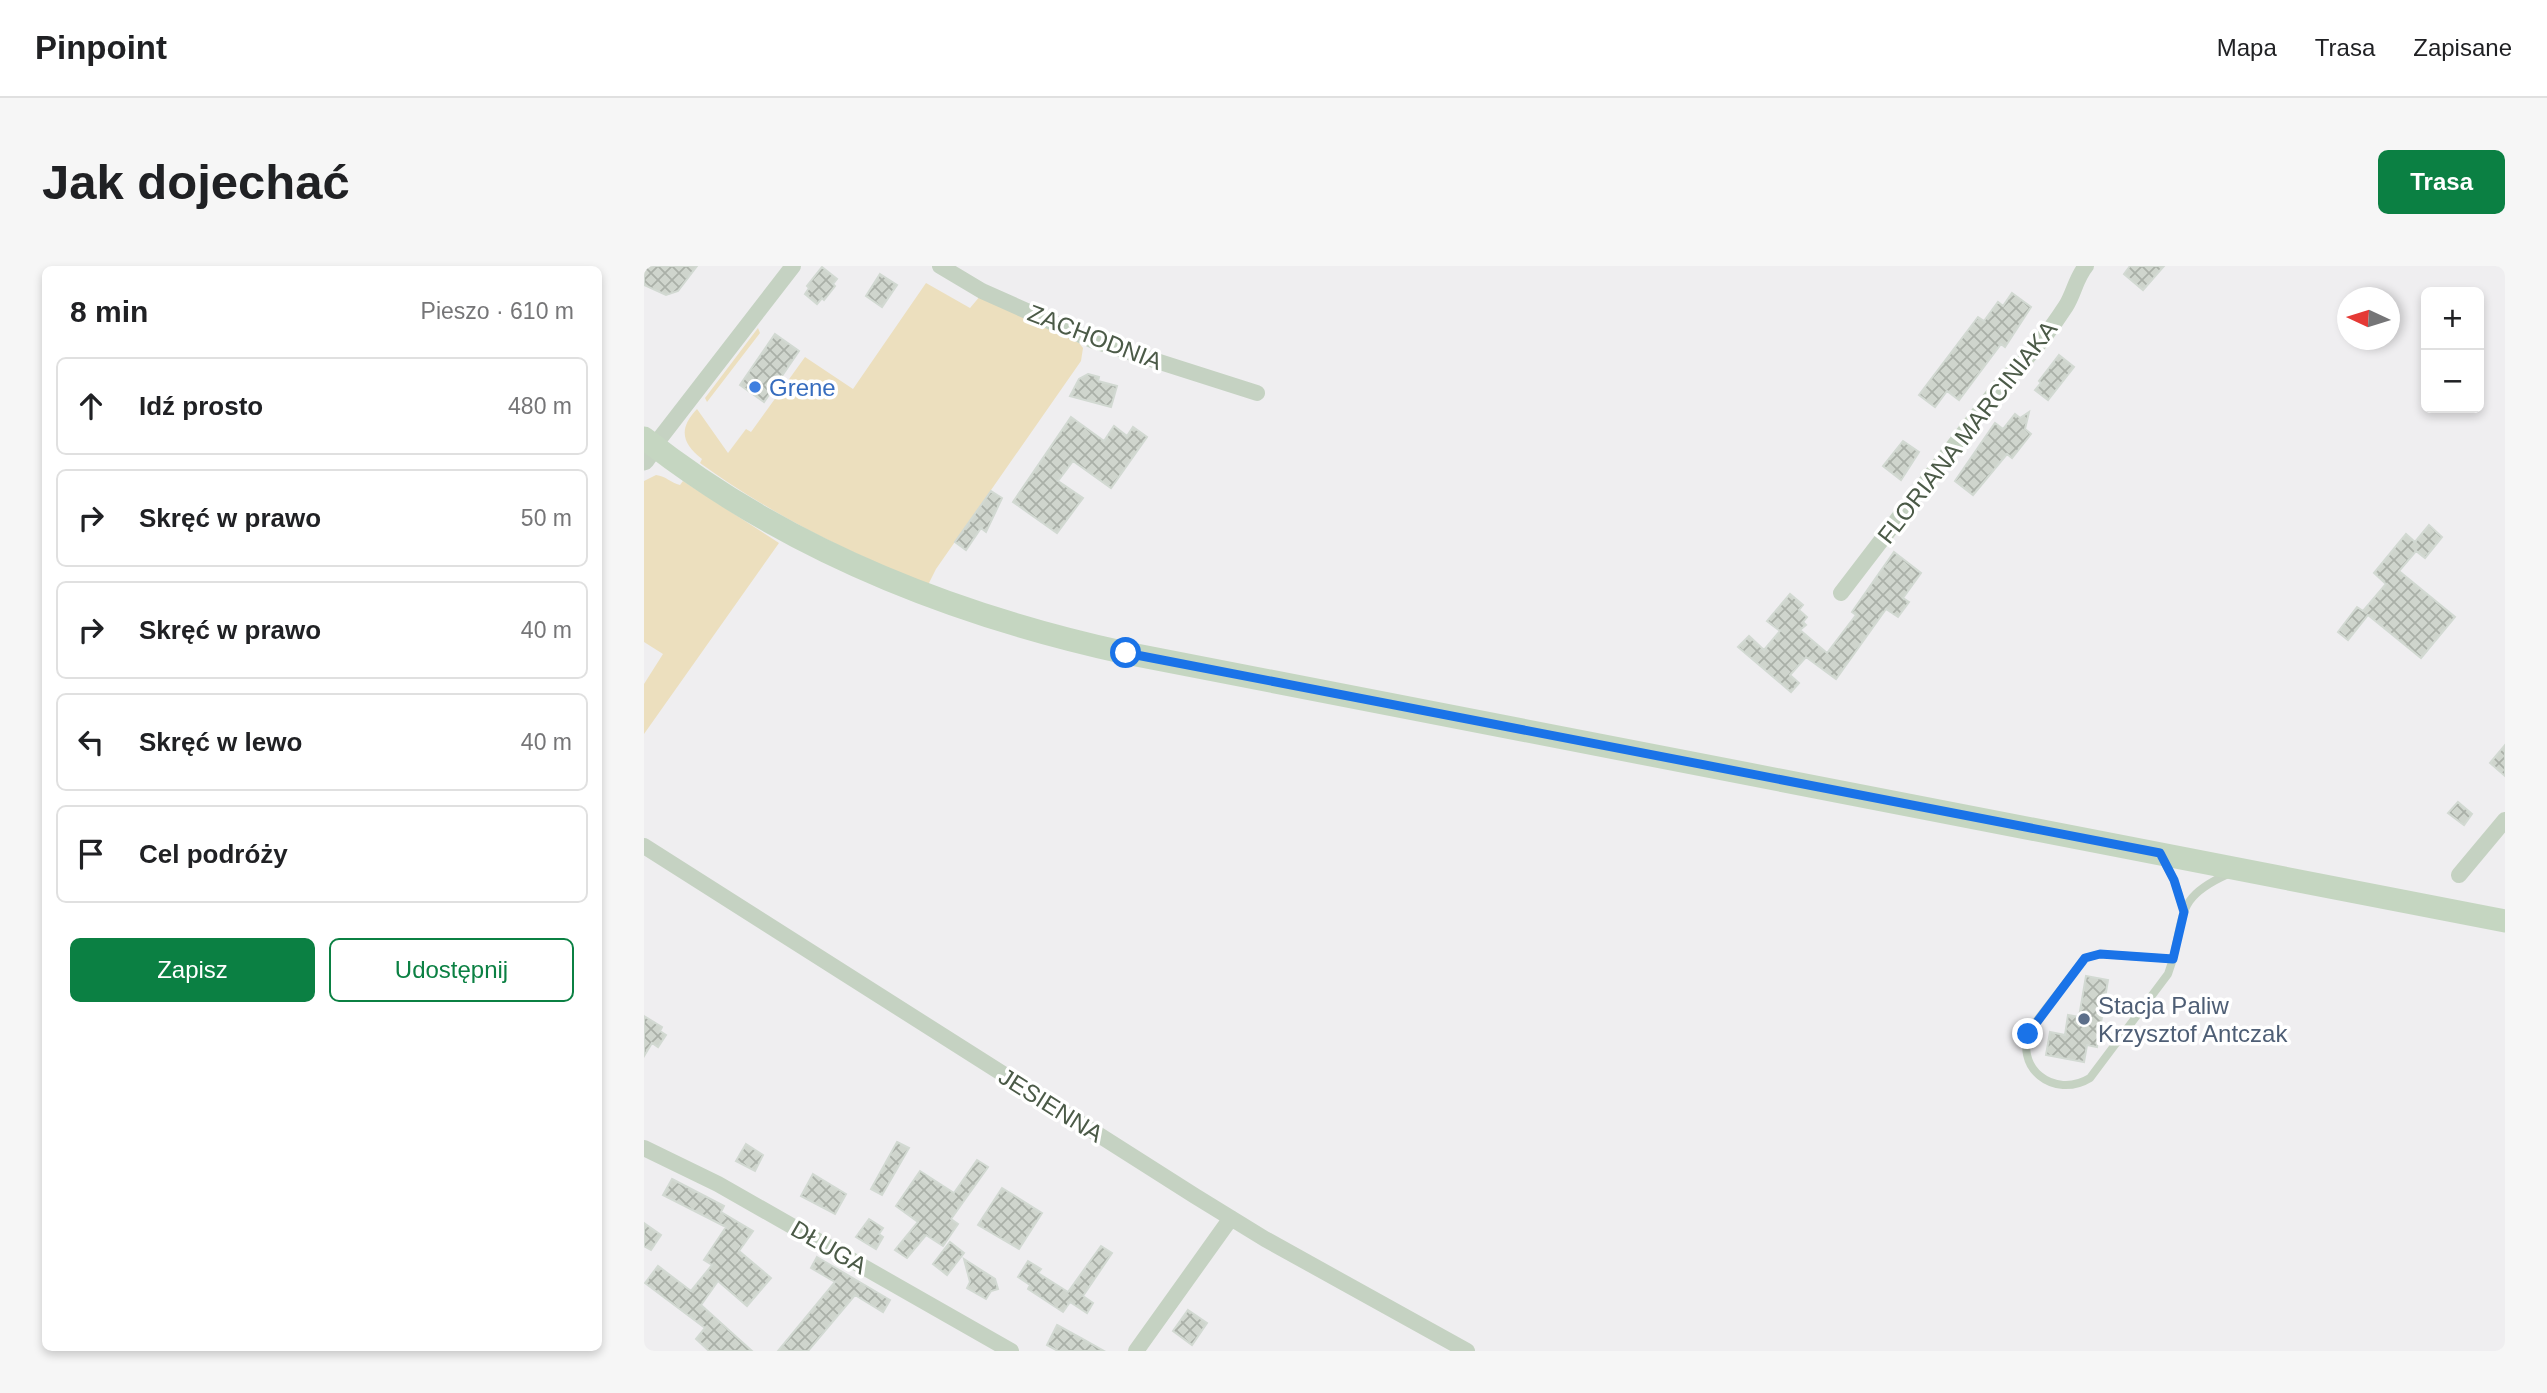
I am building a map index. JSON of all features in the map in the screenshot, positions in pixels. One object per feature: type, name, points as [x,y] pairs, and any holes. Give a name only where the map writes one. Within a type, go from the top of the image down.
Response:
[{"type":"main road","points":[[647,448],[759,516],[849,563],[946,603],[1040,633],[1153,658],[2505,921]]},
{"type":"street","points":[[647,448],[793,266]]},
{"type":"street","name":"ZACHODNIA","points":[[940,266],[982,291],[1094,341],[1257,393]]},
{"type":"street","name":"FLORIANA MARCINIAKA","points":[[1841,593],[2005,379],[2021,366],[2060,314],[2067,304],[2078,275],[2086,266]]},
{"type":"street","points":[[2459,875],[2505,820]]},
{"type":"street","name":"JESIENNA","points":[[644,846],[1231,1218],[1467,1351]]},
{"type":"street","name":"DŁUGA","points":[[644,1148],[718,1184],[1011,1351]]},
{"type":"street","points":[[1136,1351],[1231,1218]]},
{"type":"lane","points":[[2160,853],[2174,880],[2184,912]]},
{"type":"lane","points":[[2173,959],[2100,954],[2085,958],[2031,1028],[2026,1042],[2030,1065],[2041,1076],[2059,1086],[2070,1086],[2090,1078],[2168,974],[2173,959],[2184,912],[2196,891],[2205,884],[2240,869]]},
{"type":"shaded area","points":[[926,283],[970,308],[981,295],[1079,343],[1083,348],[1081,361],[936,569],[928,585],[839,545],[754,499],[700,463],[702,459],[690,447],[685,435],[687,423],[697,409],[728,453],[746,429],[751,432],[805,357],[853,389]]},
{"type":"shaded area","points":[[758,328],[760,333],[707,402],[705,398]]},
{"type":"shaded area","points":[[656,475],[680,485],[683,481],[779,543],[644,734],[644,684],[663,654],[644,642],[644,481]]},
{"type":"building","points":[[644,266],[697,266],[678,291],[666,295],[644,285]]},
{"type":"building","points":[[2130,266],[2164,266],[2143,290],[2124,274]]},
{"type":"building","points":[[822,267],[837,279],[824,300],[822,298],[817,304],[805,294],[809,288],[807,286]]},
{"type":"building","points":[[880,274],[897,285],[882,307],[866,296]]},
{"type":"building","points":[[2012,293],[2031,307],[2005,347],[2001,344],[1959,400],[1947,391],[1935,407],[1919,395],[1978,317],[1984,321],[1998,302],[2003,306]]},
{"type":"building","points":[[775,334],[799,351],[764,402],[740,385]]},
{"type":"building","points":[[2059,355],[2074,367],[2048,400],[2035,390]]},
{"type":"building","points":[[1088,374],[1099,377],[1098,381],[1117,386],[1111,407],[1070,396],[1079,379]]},
{"type":"building","points":[[2029,412],[2025,429],[2031,434],[2012,458],[2007,454],[1973,495],[1955,481],[1995,423],[2003,429],[2015,414],[2020,418]]},
{"type":"building","points":[[1071,417],[1104,441],[1114,426],[1127,436],[1133,427],[1147,437],[1111,488],[1073,461],[1058,481],[1083,498],[1057,533],[1013,502]]},
{"type":"building","points":[[1903,441],[1919,452],[1901,480],[1883,466]]},
{"type":"building","points":[[991,491],[1002,498],[986,532],[981,528],[966,550],[955,542]]},
{"type":"building","points":[[2429,525],[2442,537],[2425,558],[2416,551],[2399,571],[2455,617],[2421,658],[2368,615],[2348,640],[2338,632],[2357,607],[2363,611],[2386,584],[2374,573],[2406,534],[2415,542]]},
{"type":"building","points":[[1894,552],[1921,573],[1903,598],[1909,602],[1898,617],[1886,609],[1836,679],[1806,657],[1790,675],[1799,683],[1791,692],[1738,647],[1749,636],[1764,650],[1780,631],[1767,621],[1790,594],[1803,605],[1799,610],[1807,617],[1803,622],[1806,625],[1800,630],[1827,653],[1856,615],[1852,612]]},
{"type":"building","points":[[2505,745],[2505,776],[2490,763]]},
{"type":"building","points":[[2458,802],[2472,814],[2464,825],[2448,813]]},
{"type":"building","name":"Stacja Paliw Krzysztof Antczak","points":[[2086,976],[2108,980],[2097,1047],[2087,1045],[2084,1062],[2046,1055],[2050,1032],[2065,1035],[2068,1015],[2079,1017]]},
{"type":"building","points":[[644,1016],[662,1027],[660,1031],[666,1035],[658,1047],[652,1043],[644,1056]]},
{"type":"building","points":[[897,1142],[909,1148],[882,1195],[871,1189]]},
{"type":"building","points":[[746,1144],[763,1155],[755,1171],[736,1161]]},
{"type":"building","points":[[977,1160],[988,1167],[951,1219],[958,1224],[943,1246],[926,1235],[907,1258],[895,1250],[918,1222],[896,1206],[920,1171],[954,1193]]},
{"type":"building","points":[[813,1174],[846,1194],[835,1214],[801,1196]]},
{"type":"building","points":[[672,1179],[724,1206],[721,1212],[753,1231],[739,1251],[771,1278],[747,1306],[718,1281],[701,1305],[752,1351],[709,1351],[696,1339],[705,1328],[645,1283],[658,1266],[691,1291],[712,1265],[704,1260],[726,1227],[663,1195]]},
{"type":"building","points":[[1002,1188],[1042,1213],[1019,1249],[978,1225]]},
{"type":"building","points":[[869,1219],[883,1228],[879,1234],[883,1237],[876,1249],[856,1237]]},
{"type":"building","points":[[644,1223],[661,1235],[651,1250],[644,1246]]},
{"type":"building","points":[[950,1242],[964,1253],[947,1275],[933,1264]]},
{"type":"building","points":[[1101,1246],[1112,1253],[1083,1296],[1093,1303],[1087,1313],[1070,1302],[1063,1312],[1028,1289],[1030,1285],[1018,1277],[1028,1261],[1041,1269],[1038,1273],[1068,1292]]},
{"type":"building","points":[[817,1257],[890,1300],[883,1312],[855,1295],[808,1351],[778,1351],[835,1282],[811,1268]]},
{"type":"building","points":[[964,1259],[995,1279],[998,1289],[991,1291],[986,1299],[967,1288],[970,1282]]},
{"type":"building","points":[[1188,1310],[1207,1323],[1192,1345],[1173,1331]]},
{"type":"building","points":[[1057,1325],[1104,1351],[1058,1351],[1047,1345]]},
{"type":"place","name":"Grene","points":[[755,387]]},
{"type":"place","name":"Stacja Paliw Krzysztof Antczak","points":[[2084,1019]]},
{"type":"route","points":[[1126,653],[2160,853],[2174,880],[2184,912],[2173,959],[2100,954],[2085,958],[2028,1034]]}]
